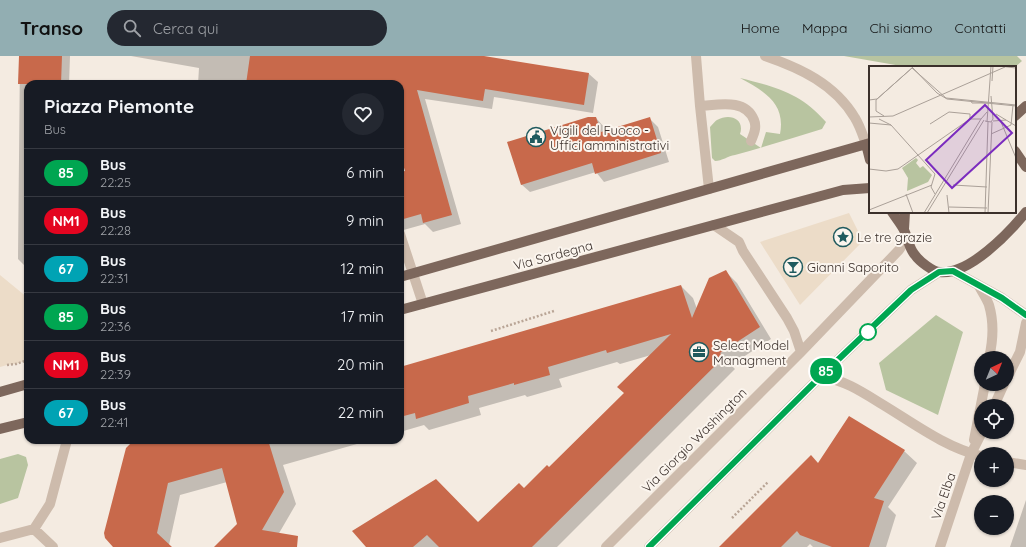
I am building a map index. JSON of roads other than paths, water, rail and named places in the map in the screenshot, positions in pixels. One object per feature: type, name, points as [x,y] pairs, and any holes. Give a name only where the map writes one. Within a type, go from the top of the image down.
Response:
[{"type":"main road","points":[[1016,115],[1026,106]]},
{"type":"main road","name":"Via Sardegna","points":[[404,276],[868,144]]},
{"type":"main road","points":[[1016,153],[1026,167]]},
{"type":"main road","name":"Via Sardegna","points":[[404,309],[843,190],[869,188]]},
{"type":"main road","points":[[893,213],[905,234],[914,254],[926,265],[939,272],[953,271],[977,259],[1001,241],[1026,212]]},
{"type":"main road","points":[[905,213],[905,234]]},
{"type":"main road","points":[[0,392],[24,385]]},
{"type":"main road","points":[[0,429],[24,423]]},
{"type":"street","points":[[696,56],[709,189]]},
{"type":"street","points":[[764,56],[807,72],[827,86],[856,118],[868,144]]},
{"type":"street","points":[[700,106],[726,104],[745,108],[752,115],[756,123],[755,133],[751,141]]},
{"type":"street","points":[[714,225],[739,242],[743,251],[787,318],[794,331],[801,352]]},
{"type":"street","name":"Via Giorgio Washington","points":[[606,547],[801,352],[900,250],[905,234]]},
{"type":"street","points":[[404,246],[423,304]]},
{"type":"street","points":[[953,271],[1002,298],[1026,315]]},
{"type":"street","points":[[649,547],[821,376],[911,290],[939,272]]},
{"type":"street","points":[[979,286],[989,305],[992,322],[991,351]]},
{"type":"street","points":[[1014,364],[1020,352],[1026,323]]},
{"type":"street","points":[[821,376],[838,379],[859,390],[943,441],[974,454]]},
{"type":"street","points":[[977,447],[984,391]]},
{"type":"street","points":[[0,538],[34,529],[50,504],[66,444]]},
{"type":"street","name":"Via Elba","points":[[940,547],[974,460]]},
{"type":"street","points":[[1014,463],[1026,464]]},
{"type":"street","points":[[34,529],[53,547]]},
{"type":"place","name":"Vigili del Fuoco - Uffici amministrativi","points":[[536,137]]},
{"type":"place","name":"Le tre grazie","points":[[843,237]]},
{"type":"place","name":"Gianni Saporito","points":[[793,267]]},
{"type":"place","name":"Select Model Managment","points":[[699,352]]}]
